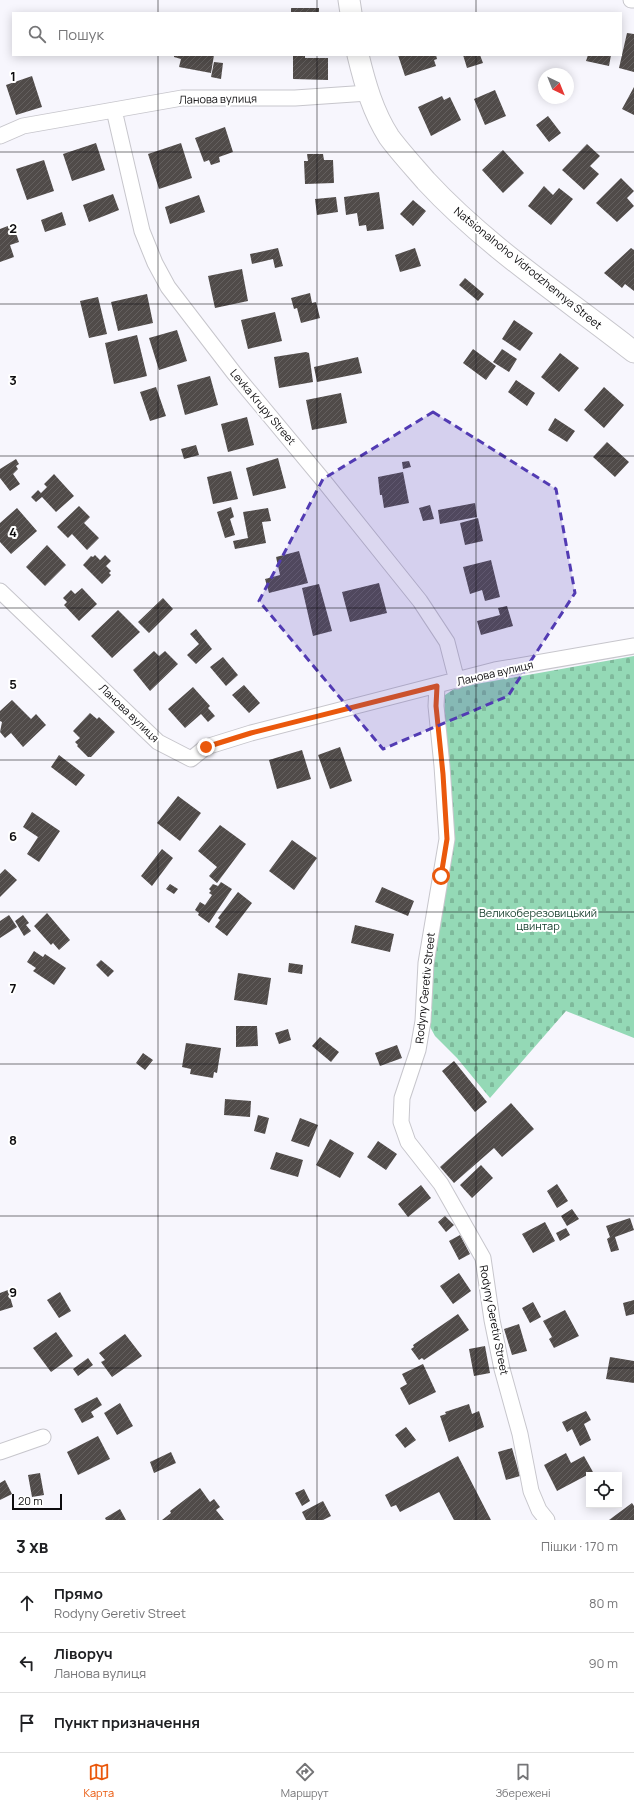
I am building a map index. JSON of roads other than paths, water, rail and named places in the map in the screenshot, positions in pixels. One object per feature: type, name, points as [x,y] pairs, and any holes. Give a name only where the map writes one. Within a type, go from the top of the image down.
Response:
[{"type":"street","name":"Natsionalnoho Vidrodzhennya Street","points":[[358,56],[368,93],[389,136],[416,169],[451,207],[528,271],[634,352]]},
{"type":"street","name":"Ланова вулиця","points":[[0,136],[23,126],[182,98],[295,98],[368,93]]},
{"type":"street","name":"Levka Krupy Street","points":[[114,110],[142,232],[155,263],[168,287],[234,373],[323,480],[420,602],[447,642],[457,681]]},
{"type":"street","name":"Ланова вулиця","points":[[0,591],[158,742],[191,759],[206,747],[251,733],[495,670],[634,646]]},
{"type":"street","name":"Rodyny Geretiv Street","points":[[437,686],[436,706],[443,774],[447,839],[426,963],[423,1021],[418,1050],[402,1098],[402,1122],[408,1142],[441,1184],[483,1258],[493,1327],[520,1434],[531,1490],[543,1519]]},
{"type":"street","points":[[0,1452],[43,1437]]},
{"type":"park label","name":"Великоберезовицький цвинтар","points":[[538,919]]}]
